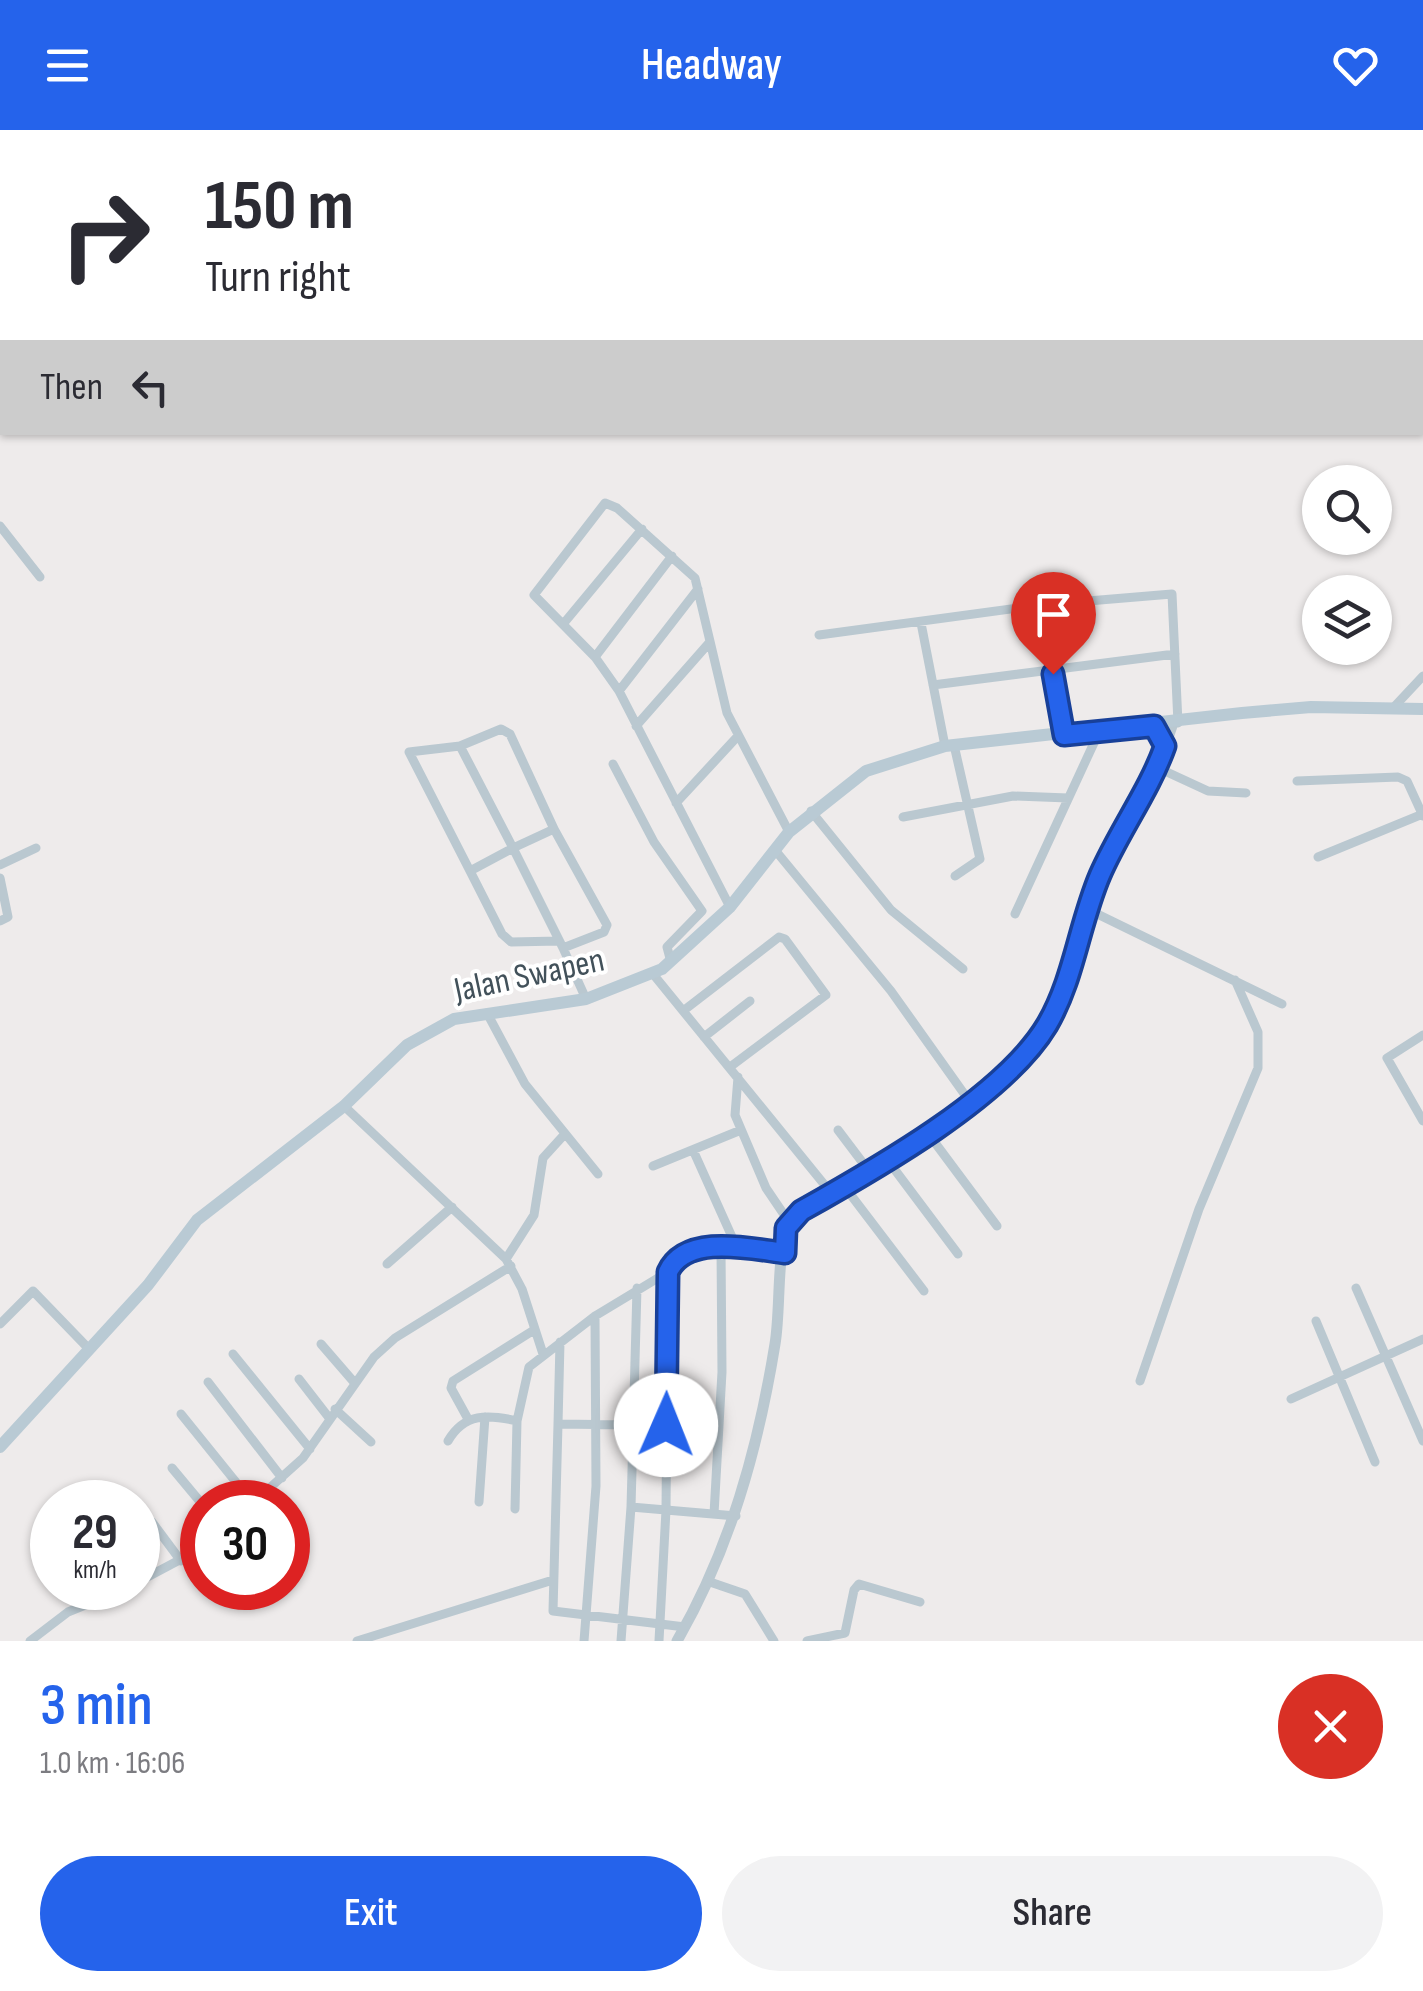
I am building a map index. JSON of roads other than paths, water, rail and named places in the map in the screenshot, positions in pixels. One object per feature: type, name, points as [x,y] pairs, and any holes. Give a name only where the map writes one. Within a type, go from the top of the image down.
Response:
[{"type":"main road","name":"Jalan Swapen","points":[[0,1447],[148,1285],[205,1212],[267,1170],[423,1034],[454,1019],[586,1000],[653,974],[730,907],[789,832],[866,771],[950,746],[1288,708],[1423,709]]},
{"type":"street","points":[[730,907],[619,690],[595,657],[564,623],[544,608],[534,592],[602,506],[612,504],[690,570],[737,738],[789,832]]},
{"type":"street","points":[[0,526],[40,577]]},
{"type":"street","points":[[564,623],[642,530]]},
{"type":"street","points":[[595,657],[672,556]]},
{"type":"street","points":[[619,690],[698,589]]},
{"type":"street","points":[[789,1222],[970,1102],[1020,1060],[1048,1024],[1066,981],[1087,909],[1123,826],[1176,723],[1172,594],[1040,604],[820,636]]},
{"type":"street","points":[[1040,604],[1064,735]]},
{"type":"street","points":[[921,624],[933,685],[980,862],[956,876]]},
{"type":"street","points":[[636,726],[710,643]]},
{"type":"street","points":[[933,685],[1176,654]]},
{"type":"street","points":[[1394,707],[1423,676]]},
{"type":"street","points":[[1154,726],[1165,746]]},
{"type":"street","points":[[507,730],[554,829],[607,928],[561,945],[507,940],[408,752],[460,746],[507,730]]},
{"type":"street","points":[[1014,914],[1099,732]]},
{"type":"street","points":[[676,802],[737,738]]},
{"type":"street","points":[[460,746],[586,1000]]},
{"type":"street","points":[[612,764],[654,842],[702,911],[668,946],[671,962]]},
{"type":"street","points":[[1156,767],[1208,791],[1246,793]]},
{"type":"street","points":[[1297,781],[1398,777],[1407,781],[1423,815],[1318,857]]},
{"type":"street","points":[[903,817],[1032,795],[1068,798]]},
{"type":"street","points":[[811,812],[891,910],[963,969]]},
{"type":"street","points":[[470,871],[554,829]]},
{"type":"street","points":[[0,865],[36,848]]},
{"type":"street","points":[[775,850],[891,990],[970,1102]]},
{"type":"street","points":[[0,878],[10,909],[8,917],[0,920]]},
{"type":"street","points":[[1087,909],[1282,1004]]},
{"type":"street","points":[[683,1011],[779,937],[785,938],[826,996],[730,1067]]},
{"type":"street","points":[[653,974],[832,1194]]},
{"type":"street","points":[[1140,1381],[1199,1210],[1258,1068],[1258,1032],[1235,980]]},
{"type":"street","points":[[704,1037],[750,1000]]},
{"type":"street","points":[[486,1013],[525,1084],[563,1136],[598,1174]]},
{"type":"street","points":[[1423,1036],[1387,1058],[1423,1120]]},
{"type":"street","points":[[677,1641],[710,1582],[736,1516],[769,1383],[789,1222],[770,1198],[734,1110],[738,1077]]},
{"type":"street","points":[[344,1106],[508,1262],[543,1354]]},
{"type":"street","points":[[654,1166],[742,1130]]},
{"type":"street","points":[[838,1130],[869,1171]]},
{"type":"street","points":[[927,1132],[997,1226]]},
{"type":"street","points":[[280,1480],[310,1449],[353,1381],[396,1338],[508,1262],[534,1215],[543,1158],[563,1136]]},
{"type":"street","points":[[693,1150],[737,1248]]},
{"type":"street","points":[[886,1158],[958,1254]]},
{"type":"street","points":[[844,1186],[924,1291]]},
{"type":"street","points":[[387,1264],[452,1207]]},
{"type":"street","points":[[714,1514],[722,1372],[721,1248]]},
{"type":"street","points":[[515,1510],[517,1421],[524,1376],[543,1354],[595,1316],[668,1272],[680,1258],[701,1249],[785,1253]]},
{"type":"street","points":[[659,1641],[666,1510],[668,1272]]},
{"type":"street","points":[[621,1641],[631,1508],[638,1288]]},
{"type":"street","points":[[1356,1288],[1423,1441]]},
{"type":"street","points":[[0,1324],[33,1291],[89,1350]]},
{"type":"street","points":[[584,1641],[596,1486],[595,1316]]},
{"type":"street","points":[[1316,1321],[1376,1462]]},
{"type":"street","points":[[468,1419],[451,1388],[453,1380],[534,1330]]},
{"type":"street","points":[[1291,1399],[1423,1339]]},
{"type":"street","points":[[560,1342],[553,1611],[685,1627]]},
{"type":"street","points":[[321,1344],[353,1381]]},
{"type":"street","points":[[233,1354],[310,1449]]},
{"type":"street","points":[[299,1379],[332,1414],[371,1442]]},
{"type":"street","points":[[208,1382],[282,1478]]},
{"type":"street","points":[[181,1414],[235,1480]]},
{"type":"street","points":[[479,1502],[484,1417]]},
{"type":"street","points":[[448,1441],[456,1427],[468,1419],[517,1421]]},
{"type":"street","points":[[558,1424],[634,1426]]},
{"type":"street","points":[[172,1468],[182,1480]]},
{"type":"street","points":[[631,1508],[736,1516]]},
{"type":"street","points":[[160,1532],[180,1558]]},
{"type":"street","points":[[357,1641],[553,1580]]},
{"type":"street","points":[[710,1582],[745,1594],[774,1641]]},
{"type":"street","points":[[807,1641],[845,1633],[854,1590],[859,1584],[920,1602]]},
{"type":"street","points":[[30,1641],[73,1610]]}]
